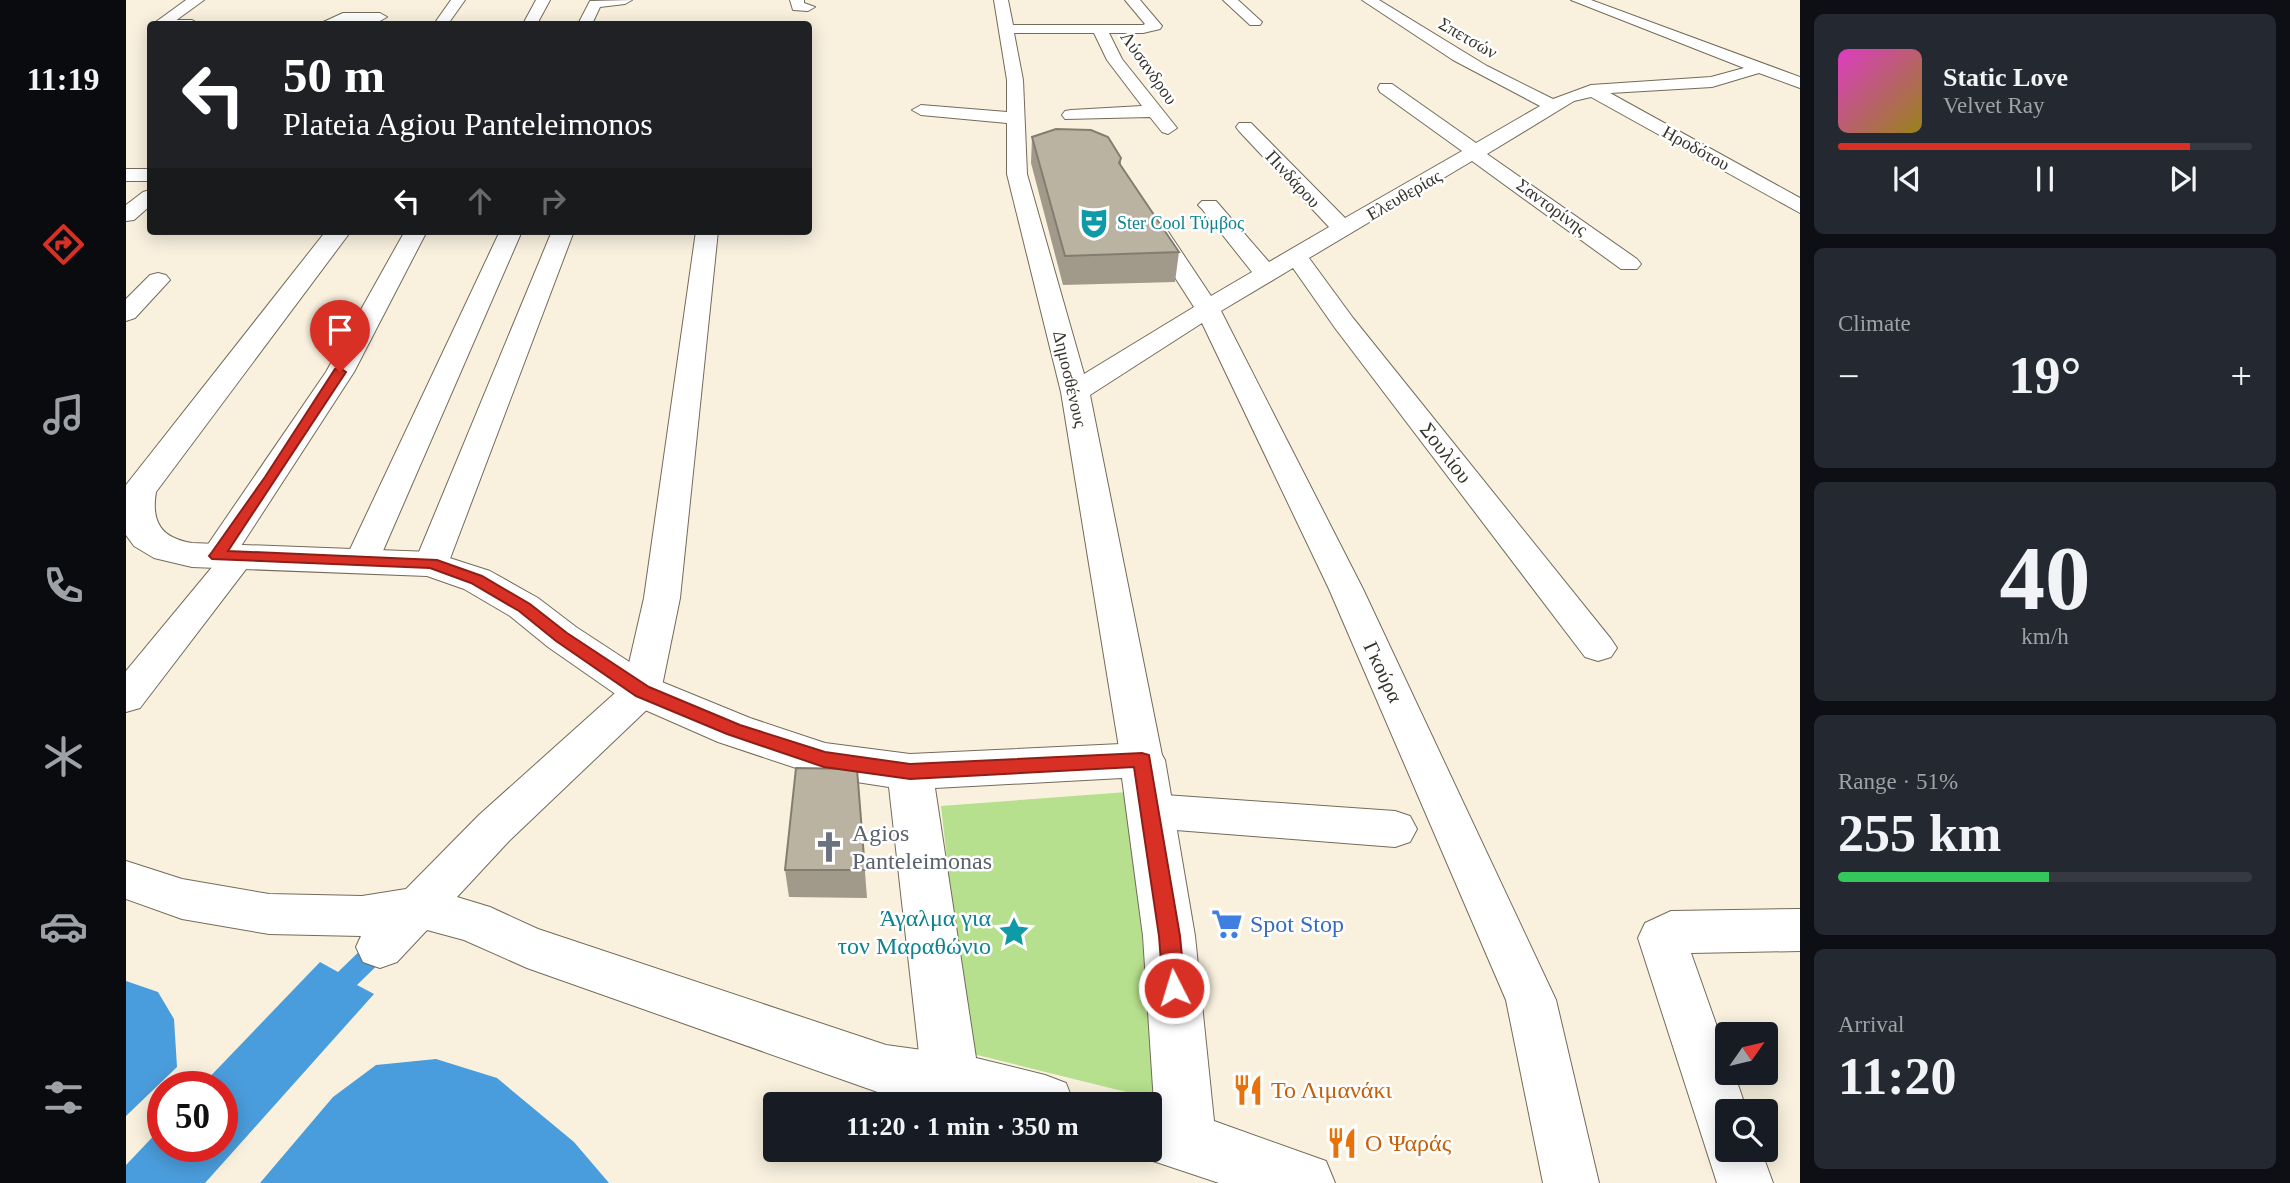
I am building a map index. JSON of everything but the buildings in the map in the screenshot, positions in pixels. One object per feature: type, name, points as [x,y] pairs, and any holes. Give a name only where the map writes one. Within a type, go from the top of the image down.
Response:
[{"type":"main road","points":[[165,21],[196,0]]},
{"type":"main road","points":[[336,235],[139,491],[130,517],[135,530],[133,539],[184,554],[431,564],[477,580],[524,607],[562,637],[642,691],[734,730],[824,760],[910,772],[1142,760],[1170,936],[1168,1136],[1304,1183]]},
{"type":"main road","points":[[910,772],[951,1080],[998,1092]]},
{"type":"street","points":[[443,21],[458,0]]},
{"type":"street","points":[[532,21],[543,0]]},
{"type":"street","points":[[586,21],[595,4],[625,0]]},
{"type":"street","name":"Δημοσθένους","points":[[1001,0],[1015,79],[1017,174],[1075,392],[1142,760]]},
{"type":"street","points":[[1008,29],[1100,30],[1143,29],[1155,26],[1132,0]]},
{"type":"street","points":[[1230,0],[1255,22]]},
{"type":"street","name":"Σπετσών","points":[[1368,0],[1517,89],[1552,105]]},
{"type":"street","points":[[1578,0],[1800,83]]},
{"type":"street","points":[[333,21],[343,17],[380,17]]},
{"type":"street","name":"Λύσανδρου","points":[[1100,30],[1115,60],[1168,128]]},
{"type":"street","name":"Ελευθερίας","points":[[1075,392],[1266,274],[1552,105],[1591,90],[1712,82],[1757,69]]},
{"type":"street","name":"Σαντορίνης","points":[[1387,88],[1629,264]]},
{"type":"street","name":"Ηροδότου","points":[[1591,90],[1800,207]]},
{"type":"street","points":[[921,110],[1015,117]]},
{"type":"street","points":[[1071,115],[1155,111]]},
{"type":"street","name":"Πινδάρου","points":[[1245,127],[1324,212],[1345,229]]},
{"type":"street","points":[[126,174],[147,174]]},
{"type":"street","points":[[126,215],[147,198]]},
{"type":"street","name":"Γκούρα","points":[[1136,200],[1208,309],[1346,589],[1531,1000],[1572,1183]]},
{"type":"street","points":[[1209,205],[1266,274]]},
{"type":"street","points":[[126,698],[228,556],[271,478],[340,372],[414,235]]},
{"type":"street","points":[[362,560],[510,235]]},
{"type":"street","points":[[431,564],[561,235]]},
{"type":"street","points":[[380,947],[494,828],[642,691],[662,598],[707,235]]},
{"type":"street","name":"Σουλίου","points":[[1296,256],[1343,323],[1598,648]]},
{"type":"street","points":[[126,313],[159,280]]},
{"type":"street","points":[[1150,811],[1395,829]]},
{"type":"street","points":[[126,880],[182,899],[269,914],[362,916],[417,907],[472,922],[527,947],[886,1070],[951,1080]]},
{"type":"street","points":[[1716,1099],[1661,938],[1666,932],[1800,930]]},
{"type":"street","points":[[1738,1162],[1745,1183]]},
{"type":"green space","points":[[1127,792],[1158,1092],[1127,1092],[969,1053],[941,806]]},
{"type":"water","points":[[369,942],[391,952],[357,985],[374,994],[238,1146],[238,1071],[215,1071],[320,962],[338,972]]},
{"type":"water","points":[[126,981],[158,992],[174,1019],[177,1067],[173,1071],[147,1071],[147,1096],[126,1116]]},
{"type":"water","points":[[436,1059],[497,1078],[574,1142],[609,1183],[260,1183],[333,1097],[376,1065]]},
{"type":"water","points":[[147,1143],[147,1162],[224,1162],[205,1183],[126,1183],[126,1165]]},
{"type":"place","name":"Ster Cool Τύμβος","points":[[1094,223]]},
{"type":"place","name":"Agios Panteleimonas","points":[[829,847]]},
{"type":"place","name":"Spot Stop","points":[[1227,924]]},
{"type":"place","name":"Άγαλμα για τον Μαραθώνιο","points":[[1014,932]]},
{"type":"place","name":"Το Λιμανάκι","points":[[1248,1090]]},
{"type":"place","name":"Ο Ψαράς","points":[[1342,1143]]},
{"type":"route","points":[[340,372],[217,556],[431,564],[477,580],[524,607],[562,637],[642,691],[734,730],[824,760],[910,772],[1142,760],[1170,936],[1174,988]]}]
